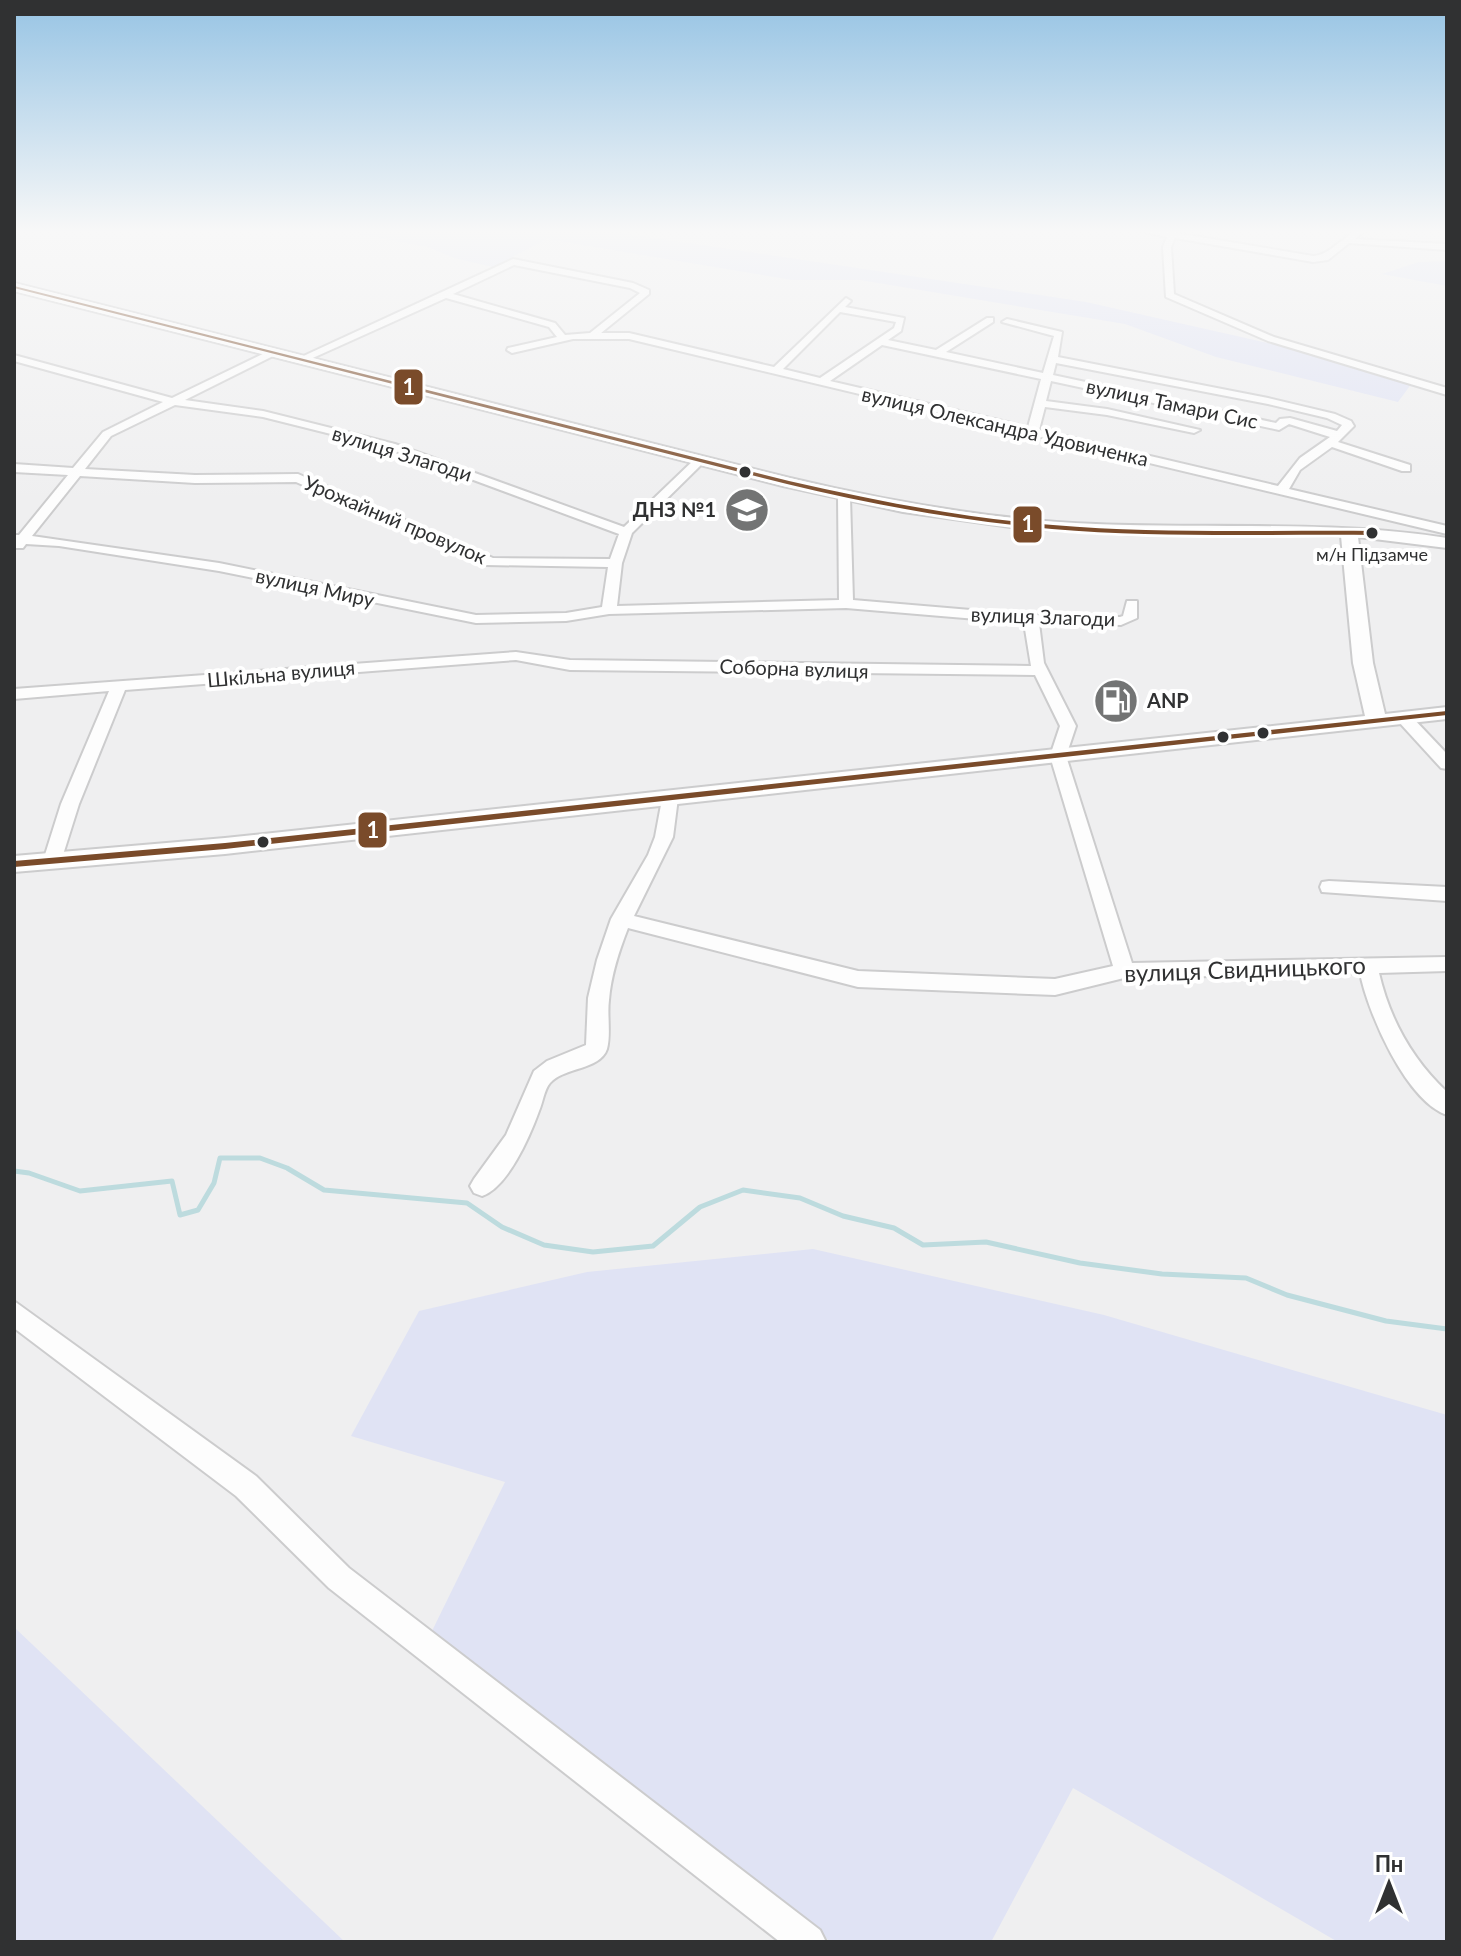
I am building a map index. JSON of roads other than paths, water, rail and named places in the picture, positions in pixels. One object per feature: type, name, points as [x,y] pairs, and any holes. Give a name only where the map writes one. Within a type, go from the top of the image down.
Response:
[{"type":"main road","points":[[147,320],[844,497],[983,520],[1093,529],[1406,535],[1447,543]]},
{"type":"main road","points":[[1349,533],[1363,663],[1376,721]]},
{"type":"main road","points":[[14,864],[225,846],[1447,713]]},
{"type":"street","points":[[302,359],[390,320]]},
{"type":"street","points":[[535,320],[552,325],[562,337]]},
{"type":"street","points":[[594,334],[611,320]]},
{"type":"street","points":[[775,372],[827,320]]},
{"type":"street","points":[[820,383],[898,329],[901,320]]},
{"type":"street","points":[[937,354],[990,320]]},
{"type":"street","points":[[1228,320],[1271,339],[1409,378],[1447,392]]},
{"type":"street","points":[[1007,322],[1059,334],[1032,433]]},
{"type":"street","name":"вулиця Олександра Удовиченка","points":[[512,350],[562,337],[594,334],[629,336],[1447,530]]},
{"type":"street","name":"вулиця Тамари Сис","points":[[879,341],[1279,427],[1284,421],[1290,421],[1406,468]]},
{"type":"street","points":[[17,543],[107,434],[273,352]]},
{"type":"street","name":"вулиця Злагоди","points":[[14,358],[171,401],[251,412],[380,443],[626,532]]},
{"type":"street","points":[[1053,359],[1268,401],[1331,416],[1348,424],[1336,439],[1300,461],[1281,492]]},
{"type":"street","name":"вулиця Тамари Сис","points":[[1040,403],[1107,412],[1194,430]]},
{"type":"street","points":[[609,610],[615,563],[626,532],[700,460]]},
{"type":"street","name":"Урожайний провулок","points":[[14,468],[195,479],[298,478],[491,562],[615,563]]},
{"type":"street","points":[[844,497],[846,604]]},
{"type":"street","points":[[1345,505],[1349,533]]},
{"type":"street","name":"вулиця Миру","points":[[17,543],[78,544],[219,567],[463,618],[555,618],[609,610]]},
{"type":"street","name":"вулиця Злагоди","points":[[609,610],[846,604],[1031,619],[1125,621],[1130,618],[1132,604]]},
{"type":"street","points":[[1031,619],[1035,655],[1068,726],[1058,756],[1124,971]]},
{"type":"street","name":"Шкільна вулиця","points":[[14,694],[468,658],[523,656],[547,662]]},
{"type":"street","name":"Соборна вулиця","points":[[547,662],[881,672],[1041,670]]},
{"type":"street","points":[[52,861],[70,804],[119,687]]},
{"type":"street","points":[[1404,718],[1447,764]]},
{"type":"street","points":[[482,1186],[504,1162],[515,1143],[543,1076],[558,1065],[590,1055],[596,1049],[604,968],[621,919],[659,848],[670,815],[669,798]]},
{"type":"street","points":[[1329,887],[1447,894]]},
{"type":"street","name":"вулиця Свидницького","points":[[621,919],[657,931],[858,979],[1055,987],[1124,971],[1447,964]]},
{"type":"street","points":[[1368,966],[1375,999],[1392,1042],[1419,1078],[1447,1106]]},
{"type":"street","points":[[18,1323],[246,1486],[339,1578],[808,1942]]},
{"type":"waterway","points":[[14,1171],[29,1173],[80,1191],[172,1181],[180,1215],[198,1210],[214,1183],[220,1158],[260,1158],[287,1168],[324,1190],[467,1203],[502,1227],[544,1245],[593,1252],[653,1246],[700,1207],[743,1190],[800,1198],[843,1216],[894,1228],[923,1245],[986,1242],[1080,1263],[1162,1274],[1246,1278],[1287,1295],[1386,1321],[1447,1329]]},
{"type":"place","name":"ДНЗ №1","points":[[747,510]]},
{"type":"place","name":"м/н Підзамче","points":[[1372,533]]},
{"type":"place","name":"ANP","points":[[1116,701]]}]
